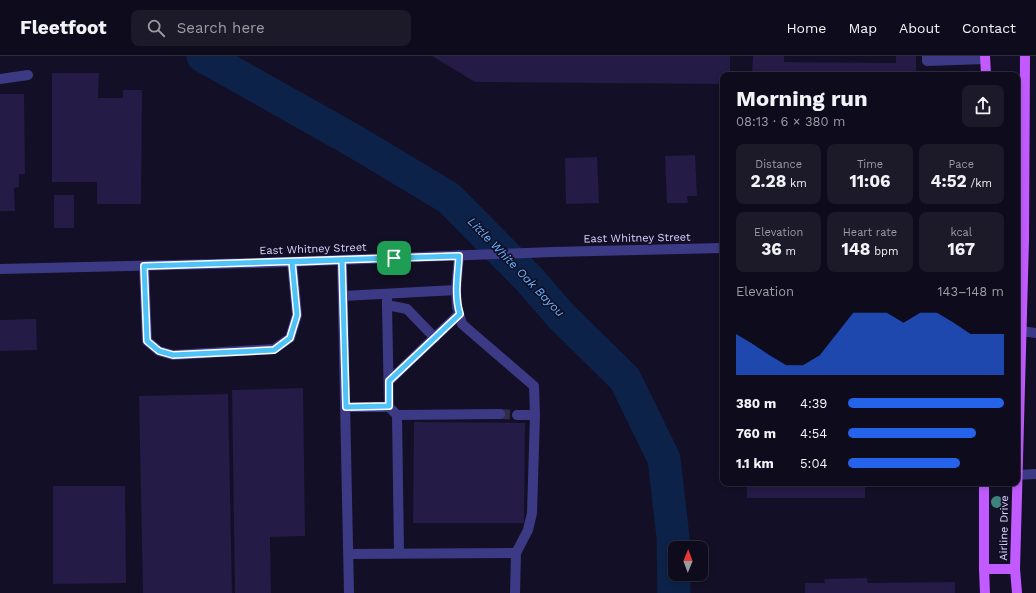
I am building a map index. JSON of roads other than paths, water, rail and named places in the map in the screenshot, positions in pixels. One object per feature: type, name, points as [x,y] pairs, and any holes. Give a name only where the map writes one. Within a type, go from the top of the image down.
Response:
[{"type":"main road","name":"Airline Drive","points":[[1020,380],[1021,79],[1025,56]]},
{"type":"main road","points":[[985,57],[986,72]]},
{"type":"main road","name":"Airline Drive","points":[[984,486],[985,593]]},
{"type":"main road","name":"Airline Drive","points":[[1017,593],[1015,569],[1018,486]]},
{"type":"main road","points":[[984,569],[1015,569]]},
{"type":"street","points":[[927,56],[927,61],[985,57]]},
{"type":"street","points":[[0,79],[28,75]]},
{"type":"street","name":"East Whitney Street","points":[[0,269],[292,262],[552,252],[720,248]]},
{"type":"street","points":[[459,256],[456,290],[457,307],[462,324],[534,386],[535,415],[532,513],[528,530],[516,553],[515,593]]},
{"type":"street","points":[[342,260],[349,593]]},
{"type":"street","points":[[144,266],[147,341],[159,351],[173,355],[274,350],[290,338],[297,315],[292,262]]},
{"type":"street","points":[[343,296],[456,290]]},
{"type":"street","points":[[387,294],[389,406],[397,415],[399,553]]},
{"type":"street","points":[[387,305],[407,309],[435,338]]},
{"type":"street","points":[[389,381],[460,314]]},
{"type":"street","points":[[1021,332],[1036,333]]},
{"type":"street","points":[[346,407],[389,406]]},
{"type":"street","points":[[397,415],[500,414]]},
{"type":"street","points":[[517,415],[535,415]]},
{"type":"street","points":[[1020,475],[1036,474]]},
{"type":"street","points":[[348,554],[516,553]]},
{"type":"waterway","name":"Little White Oak Bayou","points":[[203,56],[354,141],[449,198],[529,279],[561,316],[625,379],[664,459],[673,537],[674,593]]},
{"type":"tunnel","points":[[500,414],[517,415]]}]
